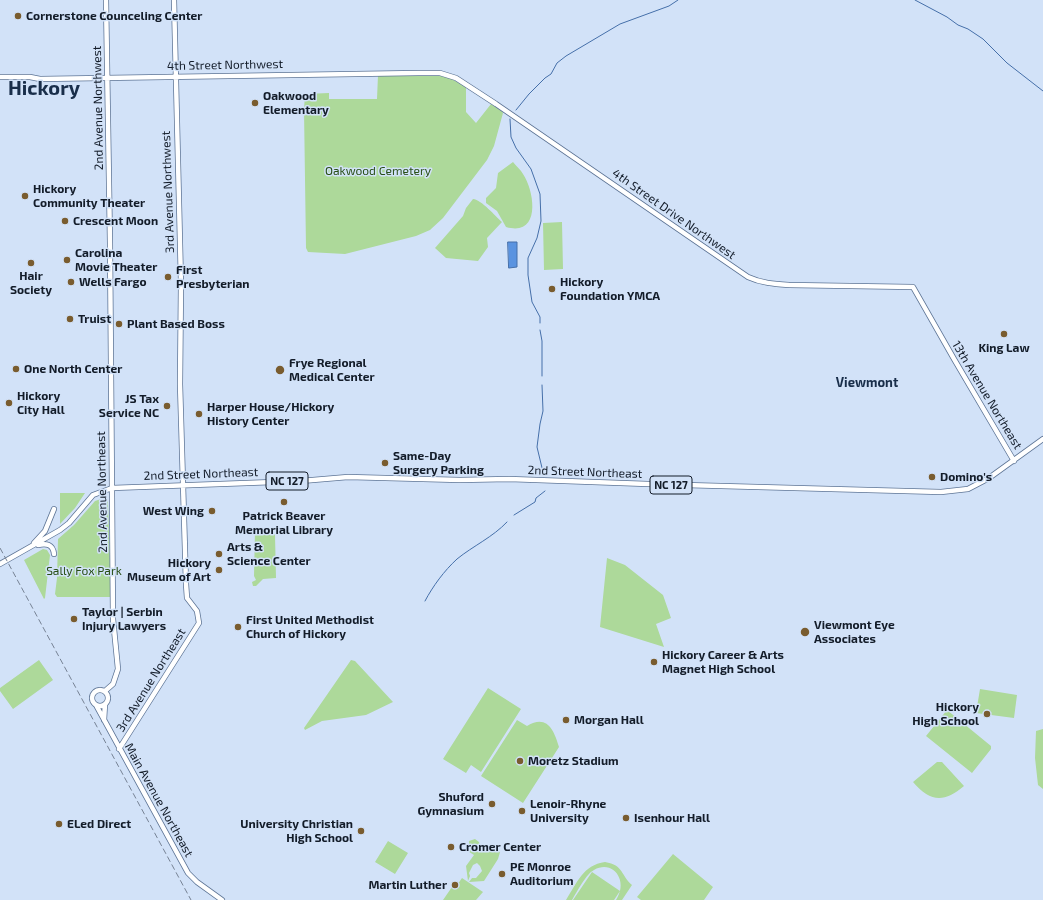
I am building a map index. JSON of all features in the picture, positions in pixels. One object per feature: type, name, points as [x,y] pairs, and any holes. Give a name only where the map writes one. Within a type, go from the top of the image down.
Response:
[{"type":"main road","name":"2nd Avenue Northwest","points":[[106,0],[111,276],[111,384]]},
{"type":"main road","name":"3rd Avenue Northwest","points":[[174,0],[180,276],[180,384]]},
{"type":"main road","name":"4th Street Northwest","points":[[0,77],[30,77],[40,79],[418,72],[450,75]]},
{"type":"main road","name":"4th Street Drive Northwest","points":[[450,75],[496,104],[748,277],[758,282],[789,286],[913,287]]},
{"type":"main road","name":"13th Avenue Northeast","points":[[913,287],[1014,461]]},
{"type":"main road","name":"2nd Avenue Northeast","points":[[105,691],[111,687],[118,670],[113,619],[111,384]]},
{"type":"main road","name":"3rd Avenue Northeast","points":[[119,749],[199,623],[196,611],[187,598],[180,384]]},
{"type":"main road","name":"2nd Street Northeast","points":[[112,488],[301,481],[348,477],[460,480],[509,479],[941,492],[968,489],[989,478],[1043,439]]},
{"type":"main road","name":"NC 127","points":[[0,564],[54,534],[69,523],[93,495],[112,488]]},
{"type":"main road","points":[[30,547],[45,531],[54,509]]},
{"type":"main road","points":[[30,547],[47,544],[53,549],[54,554]]},
{"type":"main road","points":[[104,720],[105,704],[108,699],[105,691],[98,690],[94,693],[92,700],[96,705],[101,706],[105,704]]},
{"type":"main road","name":"Main Avenue Northeast","points":[[96,705],[188,873],[201,885],[222,900]]},
{"type":"green space","name":"Oakwood Cemetery","points":[[433,74],[450,78],[466,87],[466,112],[476,123],[491,104],[502,111],[503,113],[494,146],[487,160],[443,218],[430,230],[416,236],[345,254],[308,252],[306,248],[305,94],[329,93],[329,99],[377,99],[378,75]]},
{"type":"green space","points":[[513,162],[522,172],[527,182],[532,201],[530,219],[525,225],[517,228],[506,227],[497,211],[486,203],[486,198],[496,188],[498,173]]},
{"type":"green space","points":[[473,199],[484,205],[502,222],[487,238],[488,247],[478,261],[446,258],[435,248],[463,216],[466,208]]},
{"type":"green space","points":[[562,222],[563,269],[544,270],[543,223]]},
{"type":"green space","points":[[60,493],[85,493],[75,508],[60,524]]},
{"type":"green space","name":"Sally Fox Park","points":[[104,498],[108,502],[111,597],[57,597],[55,594],[58,539],[74,525],[95,501]]},
{"type":"green space","points":[[255,531],[271,531],[275,535],[276,578],[263,579],[256,586],[253,586],[252,582],[256,580],[254,576]]},
{"type":"green space","points":[[43,549],[47,550],[50,555],[44,599],[24,560]]},
{"type":"green space","points":[[607,558],[625,565],[663,595],[671,618],[656,624],[664,647],[600,627]]},
{"type":"green space","points":[[39,660],[53,680],[13,709],[0,691],[0,688]]},
{"type":"green space","points":[[351,660],[355,661],[393,702],[366,715],[322,721],[305,730],[304,728]]},
{"type":"green space","points":[[488,688],[521,709],[481,772],[471,765],[466,773],[443,759]]},
{"type":"green space","points":[[980,689],[1017,695],[1014,718],[976,713]]},
{"type":"green space","points":[[947,710],[991,746],[991,749],[972,773],[926,736]]},
{"type":"green space","name":"Moretz Stadium","points":[[517,720],[527,726],[540,722],[545,723],[555,735],[559,747],[523,803],[481,776]]},
{"type":"green space","points":[[1043,729],[1043,789],[1038,785],[1035,758],[1036,731]]},
{"type":"green space","points":[[937,762],[942,762],[964,786],[957,792],[937,798],[931,797],[919,789],[913,782]]},
{"type":"green space","points":[[475,839],[479,842],[480,846],[477,850],[500,852],[498,859],[484,881],[469,882],[472,878],[476,878],[482,871],[477,863],[473,865],[469,873],[470,876],[468,881],[466,866],[474,855],[466,850],[472,850],[469,846],[469,841]]},
{"type":"green space","points":[[388,841],[408,853],[395,874],[375,862]]},
{"type":"green space","points":[[673,854],[713,887],[704,900],[641,900],[637,897]]},
{"type":"green space","points":[[605,862],[611,863],[619,868],[628,882],[632,885],[622,900],[616,900],[620,893],[621,886],[620,879],[617,874],[607,867],[601,867],[588,875],[572,900],[566,900],[577,881],[586,871],[597,864]]},
{"type":"green space","points":[[592,872],[620,891],[614,900],[573,900]]},
{"type":"green space","points":[[462,878],[483,892],[476,900],[443,900],[452,887],[455,888]]},
{"type":"water","points":[[508,242],[517,242],[517,267],[509,268]]},
{"type":"waterway","points":[[516,110],[529,94],[551,74],[557,63],[566,56],[620,24],[669,6],[678,0]]},
{"type":"waterway","points":[[915,0],[947,17],[958,25],[968,29],[983,39],[1007,63],[1043,91]]},
{"type":"waterway","points":[[510,119],[511,137],[516,148],[531,169],[540,194],[541,221],[537,238],[528,258],[528,275],[532,302],[540,317],[540,323]]},
{"type":"waterway","points":[[540,330],[542,341],[542,376]]},
{"type":"waterway","points":[[542,385],[543,411],[537,447],[543,472]]},
{"type":"waterway","points":[[514,515],[535,502],[536,498],[545,491]]},
{"type":"waterway","points":[[425,601],[439,579],[457,559],[496,532],[507,522]]},
{"type":"railway","points":[[0,548],[191,900]]},
{"type":"place","name":"Cornerstone Counceling Center","points":[[18,16]]},
{"type":"place","name":"Oakwood Elementary","points":[[255,103]]},
{"type":"place","name":"Hickory Community Theater","points":[[25,196]]},
{"type":"place","name":"Crescent Moon","points":[[65,221]]},
{"type":"place","name":"Carolina Movie Theater","points":[[67,260]]},
{"type":"place","name":"Hair Society","points":[[31,263]]},
{"type":"place","name":"First Presbyterian","points":[[168,277]]},
{"type":"place","name":"Wells Fargo","points":[[71,282]]},
{"type":"place","name":"Hickory Foundation YMCA","points":[[552,289]]},
{"type":"place","name":"Truist","points":[[70,319]]},
{"type":"place","name":"Plant Based Boss","points":[[119,324]]},
{"type":"place","name":"King Law","points":[[1004,334]]},
{"type":"place","name":"One North Center","points":[[16,369]]},
{"type":"place","name":"Frye Regional Medical Center","points":[[280,370]]},
{"type":"place","name":"Hickory City Hall","points":[[9,403]]},
{"type":"place","name":"JS Tax Service NC","points":[[167,406]]},
{"type":"place","name":"Harper House/Hickory History Center","points":[[199,414]]},
{"type":"place","name":"Same-Day Surgery Parking","points":[[385,463]]},
{"type":"place","name":"Domino's","points":[[932,477]]},
{"type":"place","name":"Patrick Beaver Memorial Library","points":[[284,502]]},
{"type":"place","name":"West Wing","points":[[212,511]]},
{"type":"place","name":"Arts & Science Center","points":[[219,554]]},
{"type":"place","name":"Hickory Museum of Art","points":[[219,570]]},
{"type":"place","name":"Taylor | Serbin Injury Lawyers","points":[[74,619]]},
{"type":"place","name":"First United Methodist Church of Hickory","points":[[238,627]]},
{"type":"place","name":"Viewmont Eye Associates","points":[[805,632]]},
{"type":"place","name":"Hickory Career & Arts Magnet High School","points":[[654,662]]},
{"type":"place","name":"Hickory High School","points":[[987,714]]},
{"type":"place","name":"Morgan Hall","points":[[566,720]]},
{"type":"place","name":"Moretz Stadium","points":[[520,761]]},
{"type":"place","name":"Shuford Gymnasium","points":[[492,804]]},
{"type":"place","name":"Lenoir-Rhyne University","points":[[522,811]]},
{"type":"place","name":"Isenhour Hall","points":[[626,818]]},
{"type":"place","name":"ELed Direct","points":[[59,824]]},
{"type":"place","name":"University Christian High School","points":[[361,831]]},
{"type":"place","name":"Cromer Center","points":[[451,847]]},
{"type":"place","name":"PE Monroe Auditorium","points":[[502,874]]},
{"type":"place","name":"Martin Luther","points":[[455,885]]},
{"type":"district","name":"Hickory","points":[[44,88]]},
{"type":"district","name":"Viewmont","points":[[867,383]]}]
